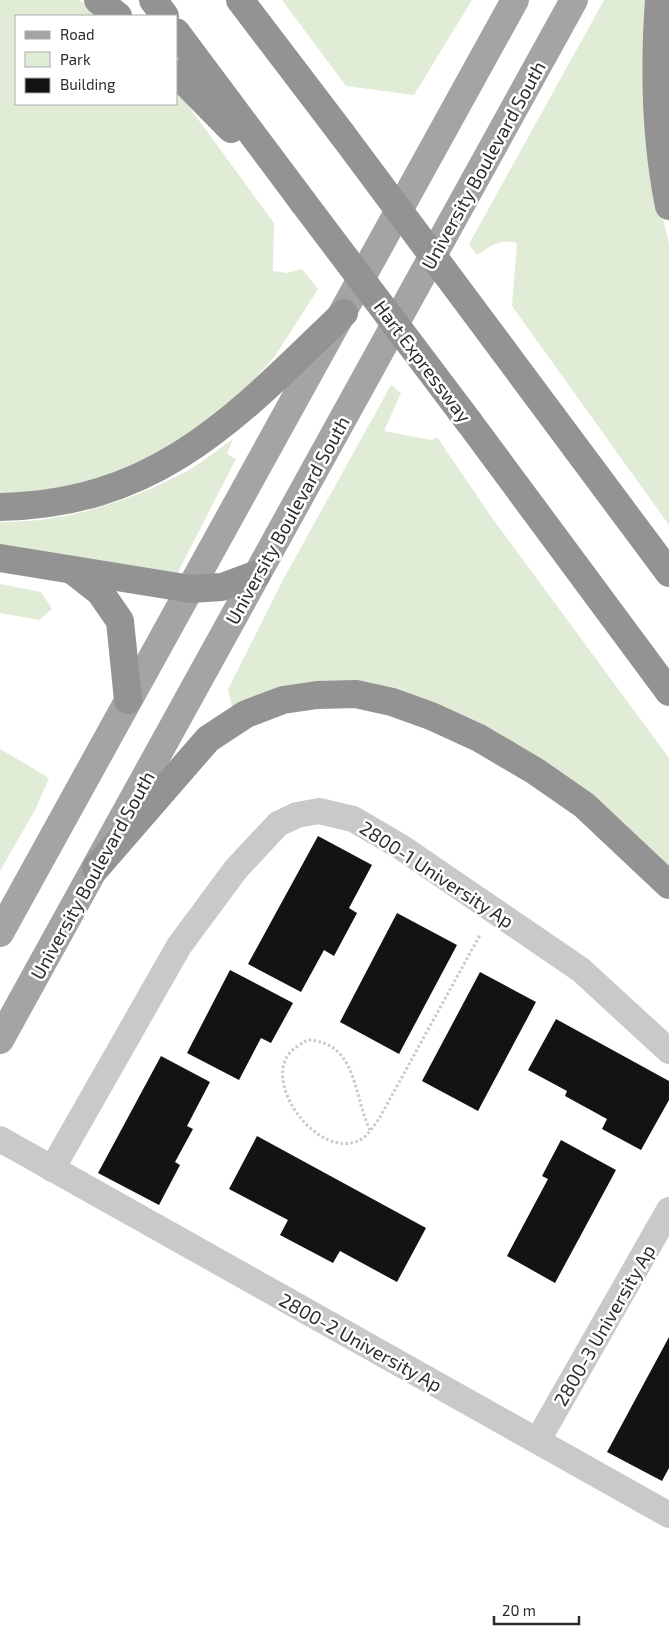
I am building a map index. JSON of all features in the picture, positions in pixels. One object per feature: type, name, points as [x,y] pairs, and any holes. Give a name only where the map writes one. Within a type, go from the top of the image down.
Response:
[{"type":"highway","points":[[98,0],[117,15]]},
{"type":"highway","points":[[153,0],[164,15]]},
{"type":"highway","points":[[240,0],[669,573]]},
{"type":"highway","points":[[659,0],[654,60],[657,130],[669,206]]},
{"type":"highway","name":"Hart Expressway","points":[[178,35],[669,692]]},
{"type":"highway","points":[[178,75],[303,202]]},
{"type":"highway","points":[[0,507],[27,507],[92,495],[144,477],[190,450],[250,404],[344,312]]},
{"type":"highway","points":[[0,558],[191,589],[222,587],[257,574]]},
{"type":"highway","points":[[71,570],[100,592],[120,621],[128,700]]},
{"type":"highway","points":[[96,868],[208,739],[241,718],[283,700],[317,695],[356,694],[392,702],[431,716],[479,738],[535,771],[584,805],[669,885]]},
{"type":"main road","points":[[0,933],[515,0]]},
{"type":"main road","name":"University Boulevard South","points":[[0,1040],[574,0]]},
{"type":"street","name":"2800-1 University Ap","points":[[52,1169],[179,946],[236,869],[278,824],[297,815],[319,811],[353,820],[401,847],[581,970],[669,1052]]},
{"type":"street","points":[[0,1140],[52,1169]]},
{"type":"street","name":"2800-2 University Ap","points":[[52,1169],[669,1515]]},
{"type":"street","name":"2800-3 University Ap","points":[[538,1440],[669,1210]]},
{"type":"path","points":[[370,1130],[362,1112],[360,1092],[351,1071],[340,1054],[327,1044],[306,1040],[288,1055],[283,1070],[288,1099],[303,1122],[315,1133],[331,1140],[346,1143],[360,1140],[370,1130],[380,1117],[494,911]]},
{"type":"green space","points":[[0,0],[79,0],[100,15],[15,15],[15,105],[178,105],[178,92],[274,223],[273,271],[287,273],[302,269],[318,289],[275,356],[243,392],[172,447],[117,473],[61,489],[0,497]]},
{"type":"green space","points":[[282,0],[472,0],[414,95],[346,86]]},
{"type":"green space","points":[[604,0],[649,0],[651,165],[669,244],[669,525],[512,306],[517,243],[501,242],[477,255],[469,244]]},
{"type":"green space","points":[[391,385],[401,393],[384,431],[431,440],[437,437],[490,515],[669,758],[669,871],[597,803],[343,681],[268,691],[232,707],[228,689],[285,576]]},
{"type":"green space","points":[[233,439],[227,454],[236,459],[177,574],[0,546],[0,522],[47,519],[71,515],[118,502],[190,469]]},
{"type":"green space","points":[[0,584],[41,592],[52,609],[39,620],[0,613]]},
{"type":"green space","points":[[0,749],[49,778],[35,810],[0,871]]},
{"type":"building","points":[[318,836],[372,865],[349,908],[357,913],[334,956],[324,950],[301,992],[248,964]]},
{"type":"building","points":[[397,913],[457,945],[399,1054],[340,1022]]},
{"type":"building","points":[[230,970],[293,1003],[271,1043],[261,1038],[239,1080],[187,1053]]},
{"type":"building","points":[[480,972],[536,1002],[478,1111],[422,1081]]},
{"type":"building","points":[[556,1019],[669,1081],[669,1100],[641,1150],[602,1129],[607,1119],[565,1096],[567,1091],[528,1070]]},
{"type":"building","points":[[161,1056],[210,1082],[187,1126],[193,1129],[175,1162],[180,1165],[159,1205],[98,1173]]},
{"type":"building","points":[[257,1136],[426,1228],[397,1282],[340,1251],[333,1263],[280,1235],[288,1220],[229,1189]]},
{"type":"building","points":[[561,1140],[616,1170],[555,1283],[507,1256],[548,1179],[542,1176]]},
{"type":"building","points":[[669,1337],[669,1468],[662,1481],[607,1452]]}]
